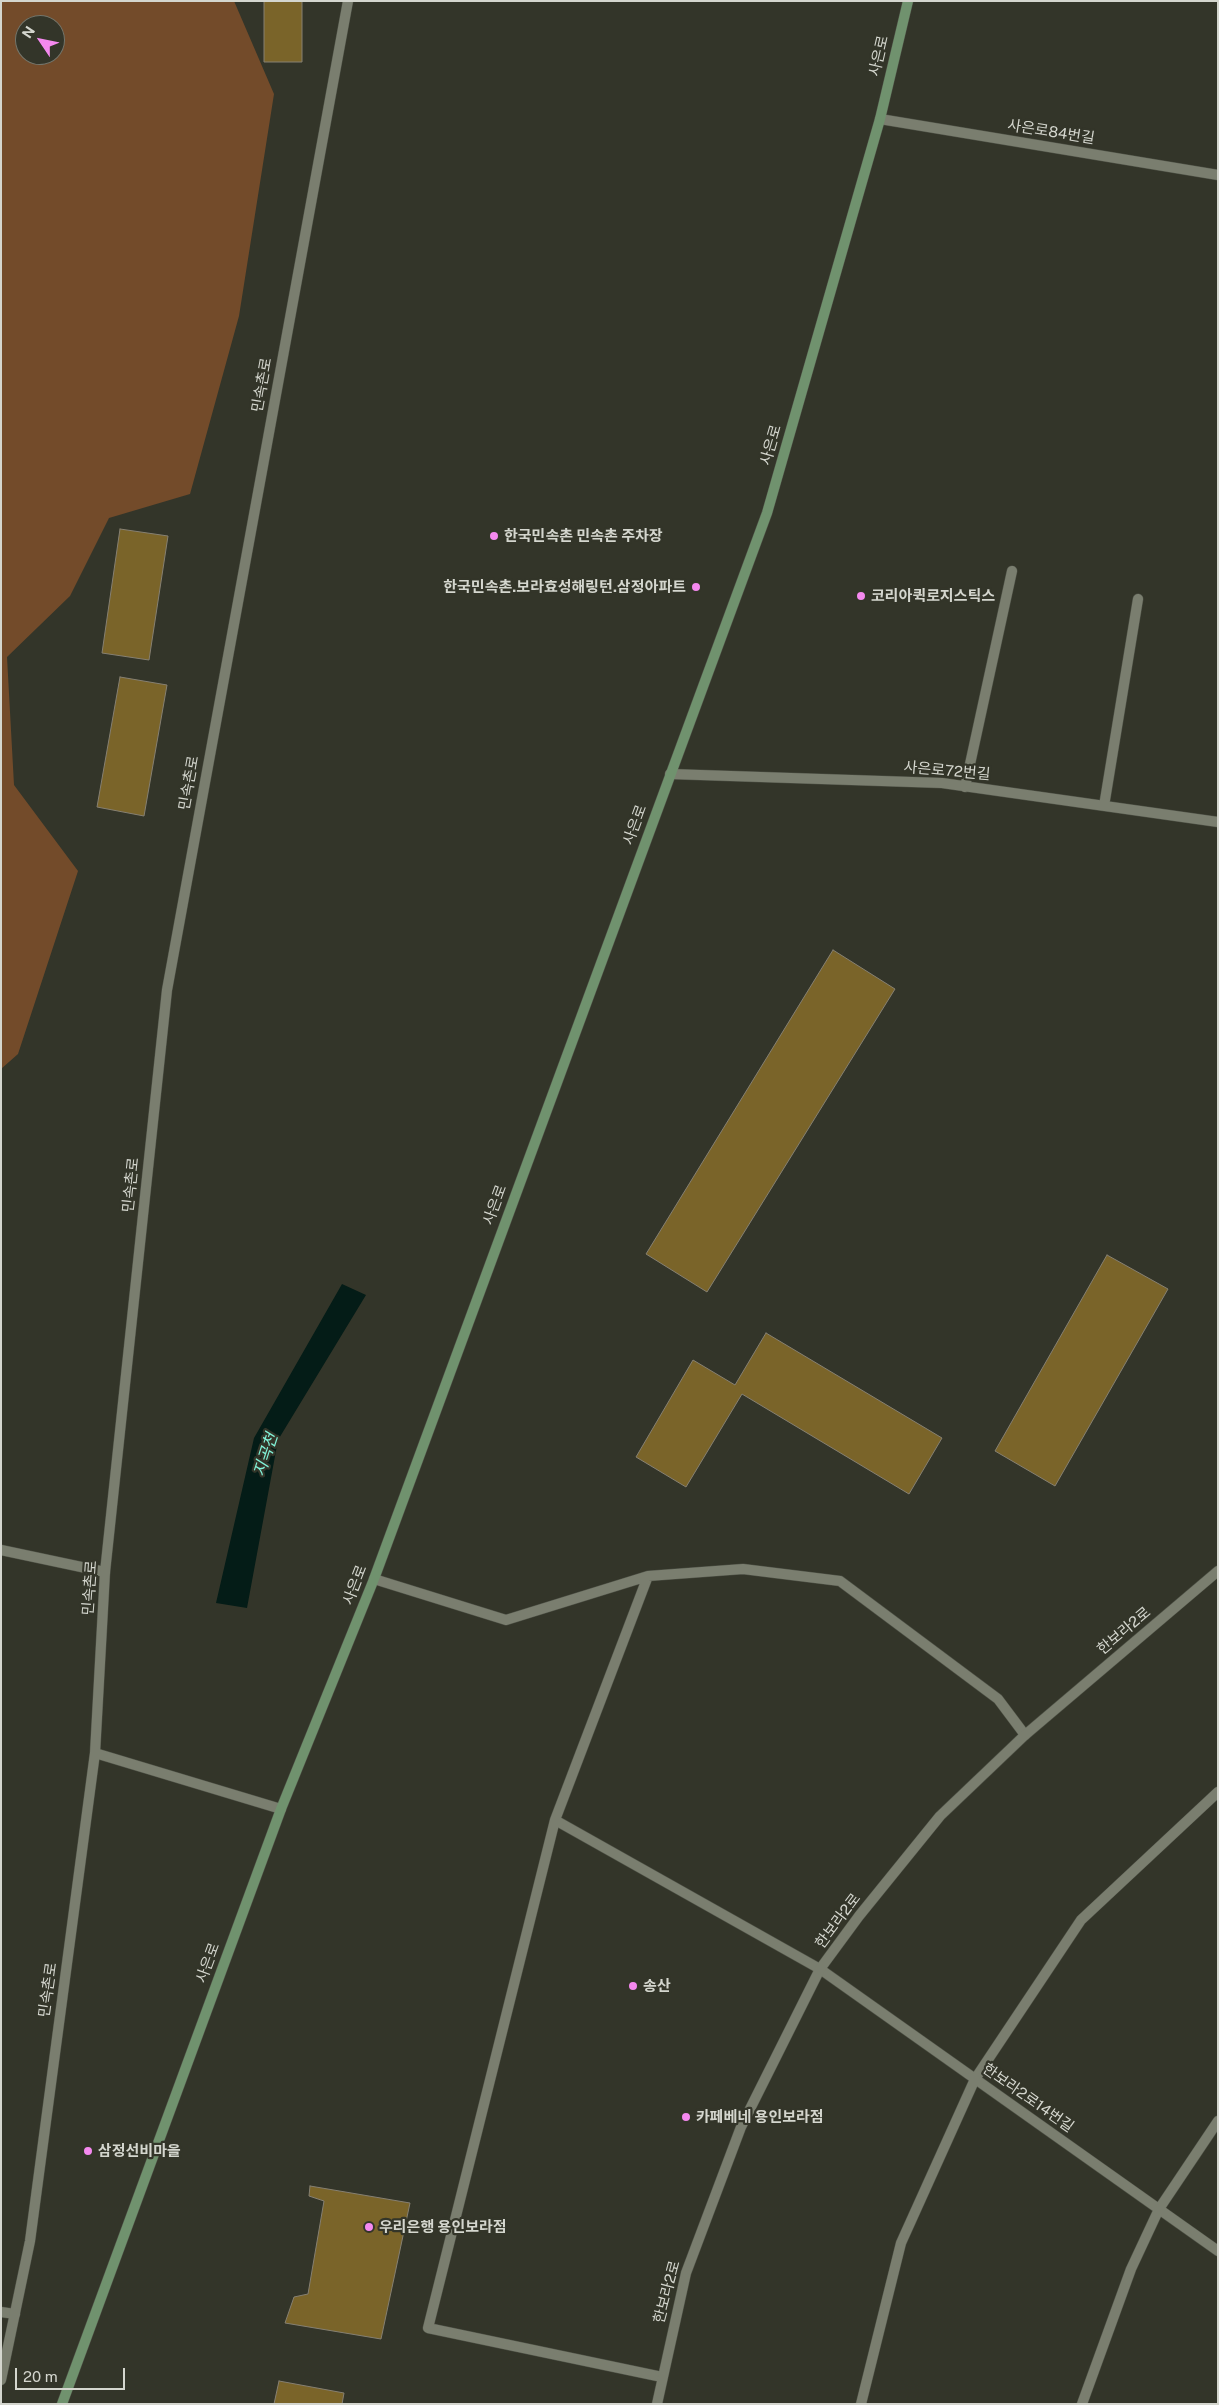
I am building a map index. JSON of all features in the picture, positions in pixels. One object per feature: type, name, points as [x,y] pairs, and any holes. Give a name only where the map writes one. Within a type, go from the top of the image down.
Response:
[{"type":"main road","name":"사은로","points":[[62,2404],[281,1809],[374,1579],[767,513],[880,120],[908,1]]},
{"type":"street","name":"민속촌로","points":[[1,2380],[30,2241],[95,1753],[106,1572],[167,990],[348,1]]},
{"type":"street","name":"사은로84번길","points":[[880,120],[1218,175]]},
{"type":"street","points":[[964,787],[1012,570]]},
{"type":"street","points":[[1104,806],[1138,599]]},
{"type":"street","name":"사은로72번길","points":[[670,774],[942,783],[1218,822]]},
{"type":"street","points":[[1,1550],[106,1572]]},
{"type":"street","points":[[374,1579],[506,1620],[648,1576],[743,1569],[840,1581],[998,1700],[1025,1735]]},
{"type":"street","name":"한보라2로","points":[[657,2404],[686,2272],[742,2126],[820,1969],[859,1916],[940,1816],[1025,1735],[1218,1571]]},
{"type":"street","points":[[648,1576],[555,1820],[428,2328],[662,2377]]},
{"type":"street","points":[[95,1753],[281,1809]]},
{"type":"street","points":[[861,2404],[901,2243],[975,2079],[1081,1920],[1218,1792]]},
{"type":"street","name":"한보라2로14번길","points":[[555,1820],[820,1969],[1218,2251]]},
{"type":"street","points":[[1082,2404],[1131,2269],[1159,2209],[1218,2121]]},
{"type":"street","points":[[1,2312],[15,2314]]},
{"type":"shaded area","points":[[1,1],[234,1],[274,94],[239,316],[190,494],[109,518],[70,596],[7,657],[14,785],[78,871],[18,1054],[1,1069]]},
{"type":"water","name":"지곡천","points":[[342,1284],[366,1295],[278,1440],[247,1608],[216,1603],[254,1438]]},
{"type":"building","points":[[264,1],[302,1],[302,62],[264,62]]},
{"type":"building","points":[[120,529],[168,536],[149,660],[102,653]]},
{"type":"building","points":[[120,677],[167,685],[144,816],[97,807]]},
{"type":"building","points":[[833,950],[895,989],[707,1292],[646,1254]]},
{"type":"building","points":[[1107,1255],[1168,1289],[1055,1486],[995,1451]]},
{"type":"building","points":[[766,1333],[942,1438],[909,1494],[742,1394],[686,1487],[636,1457],[693,1360],[735,1385]]},
{"type":"building","points":[[310,2186],[410,2203],[381,2339],[285,2323],[294,2297],[308,2294],[324,2201],[309,2196]]},
{"type":"building","points":[[279,2381],[344,2393],[342,2404],[274,2404]]},
{"type":"place","name":"한국민속촌 민속촌 주차장","points":[[494,536]]},
{"type":"place","name":"한국민속촌.보라효성해링턴.삼정아파트","points":[[696,587]]},
{"type":"place","name":"코리아퀵로지스틱스","points":[[861,596]]},
{"type":"place","name":"송산","points":[[633,1986]]},
{"type":"place","name":"카페베네 용인보라점","points":[[686,2117]]},
{"type":"place","name":"삼정선비마을","points":[[88,2151]]},
{"type":"place","name":"우리은행 용인보라점","points":[[369,2227]]}]
